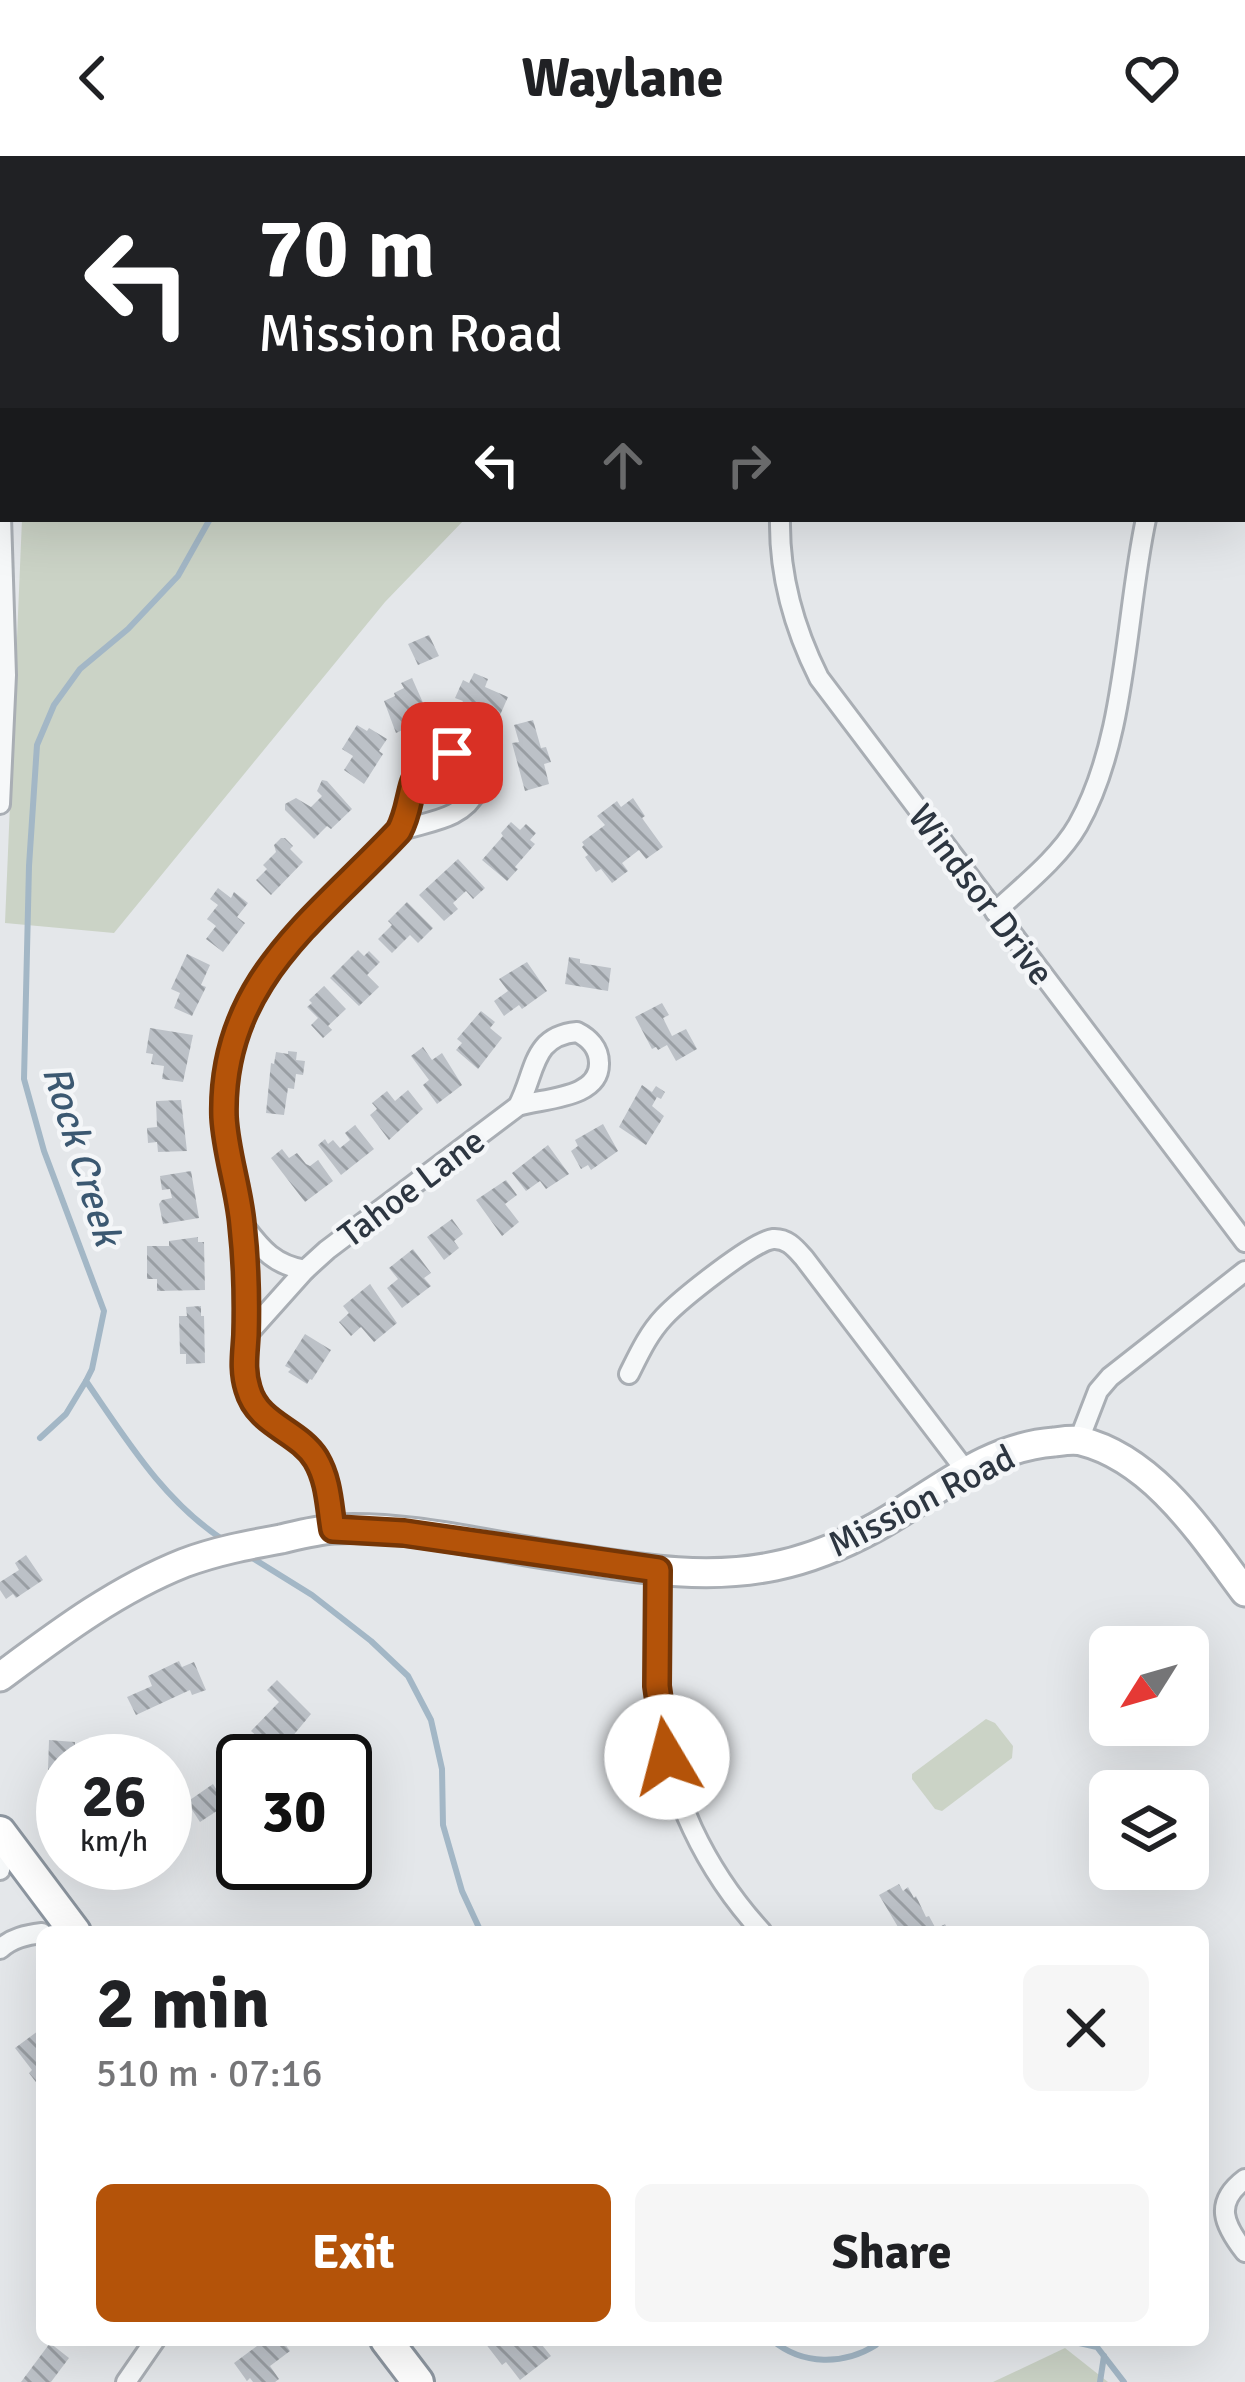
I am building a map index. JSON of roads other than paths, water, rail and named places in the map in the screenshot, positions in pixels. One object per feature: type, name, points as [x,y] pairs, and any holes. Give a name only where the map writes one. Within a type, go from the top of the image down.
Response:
[{"type":"highway","points":[[2,1847],[70,1926]]},
{"type":"highway","points":[[391,2346],[418,2382]]},
{"type":"main road","name":"Mission Road","points":[[0,1677],[124,1592],[234,1547],[325,1531],[404,1533],[658,1570],[730,1573],[801,1559],[841,1545],[1007,1451],[1079,1440]]},
{"type":"main road","points":[[1079,1440],[1148,1478],[1198,1530],[1245,1592]]},
{"type":"street","points":[[0,805],[6,675],[1,522]]},
{"type":"street","name":"Windsor Drive","points":[[781,522],[791,609],[819,678],[1245,1242]]},
{"type":"street","points":[[994,911],[1076,829],[1094,791],[1116,708],[1145,522]]},
{"type":"street","points":[[325,1531],[327,1481],[314,1456],[298,1439],[278,1429],[248,1393],[243,1365],[242,1224],[224,1113],[232,1050],[260,979],[287,943],[399,831],[419,768],[444,754],[466,760],[477,790],[466,807],[399,831]]},
{"type":"street","name":"Tahoe Lane","points":[[246,1336],[305,1270],[518,1106],[562,1097],[589,1085],[599,1070],[592,1042],[577,1032],[553,1037],[538,1053],[518,1106]]},
{"type":"street","name":"Tahoe Lane","points":[[242,1224],[272,1259],[305,1270]]},
{"type":"street","points":[[629,1374],[644,1342],[692,1293],[769,1239],[787,1240],[966,1471]]},
{"type":"street","points":[[1079,1440],[1098,1391],[1110,1377],[1245,1271]]},
{"type":"street","points":[[658,1570],[659,1715],[674,1784],[709,1860],[758,1926]]},
{"type":"street","points":[[0,1949],[7,1942],[36,1934]]},
{"type":"street","points":[[1245,2179],[1232,2188],[1223,2212],[1229,2232],[1245,2252]]},
{"type":"street","points":[[126,2382],[151,2346]]},
{"type":"waterway","name":"Rock Creek","points":[[208,522],[178,576],[128,629],[80,669],[54,705],[37,745],[24,1079],[44,1151],[104,1311],[86,1381],[165,1489],[225,1541]]},
{"type":"waterway","points":[[40,1438],[66,1414],[86,1381]]},
{"type":"waterway","name":"Rock Creek","points":[[246,1554],[312,1595],[408,1676],[431,1720],[442,1769],[443,1825],[462,1891],[478,1926]]},
{"type":"waterway","name":"Rock Creek","points":[[781,2346],[797,2355],[824,2360],[874,2346]]},
{"type":"waterway","name":"Rock Creek","points":[[1093,2346],[1124,2382]]},
{"type":"waterway","points":[[1100,2382],[1104,2356]]}]
